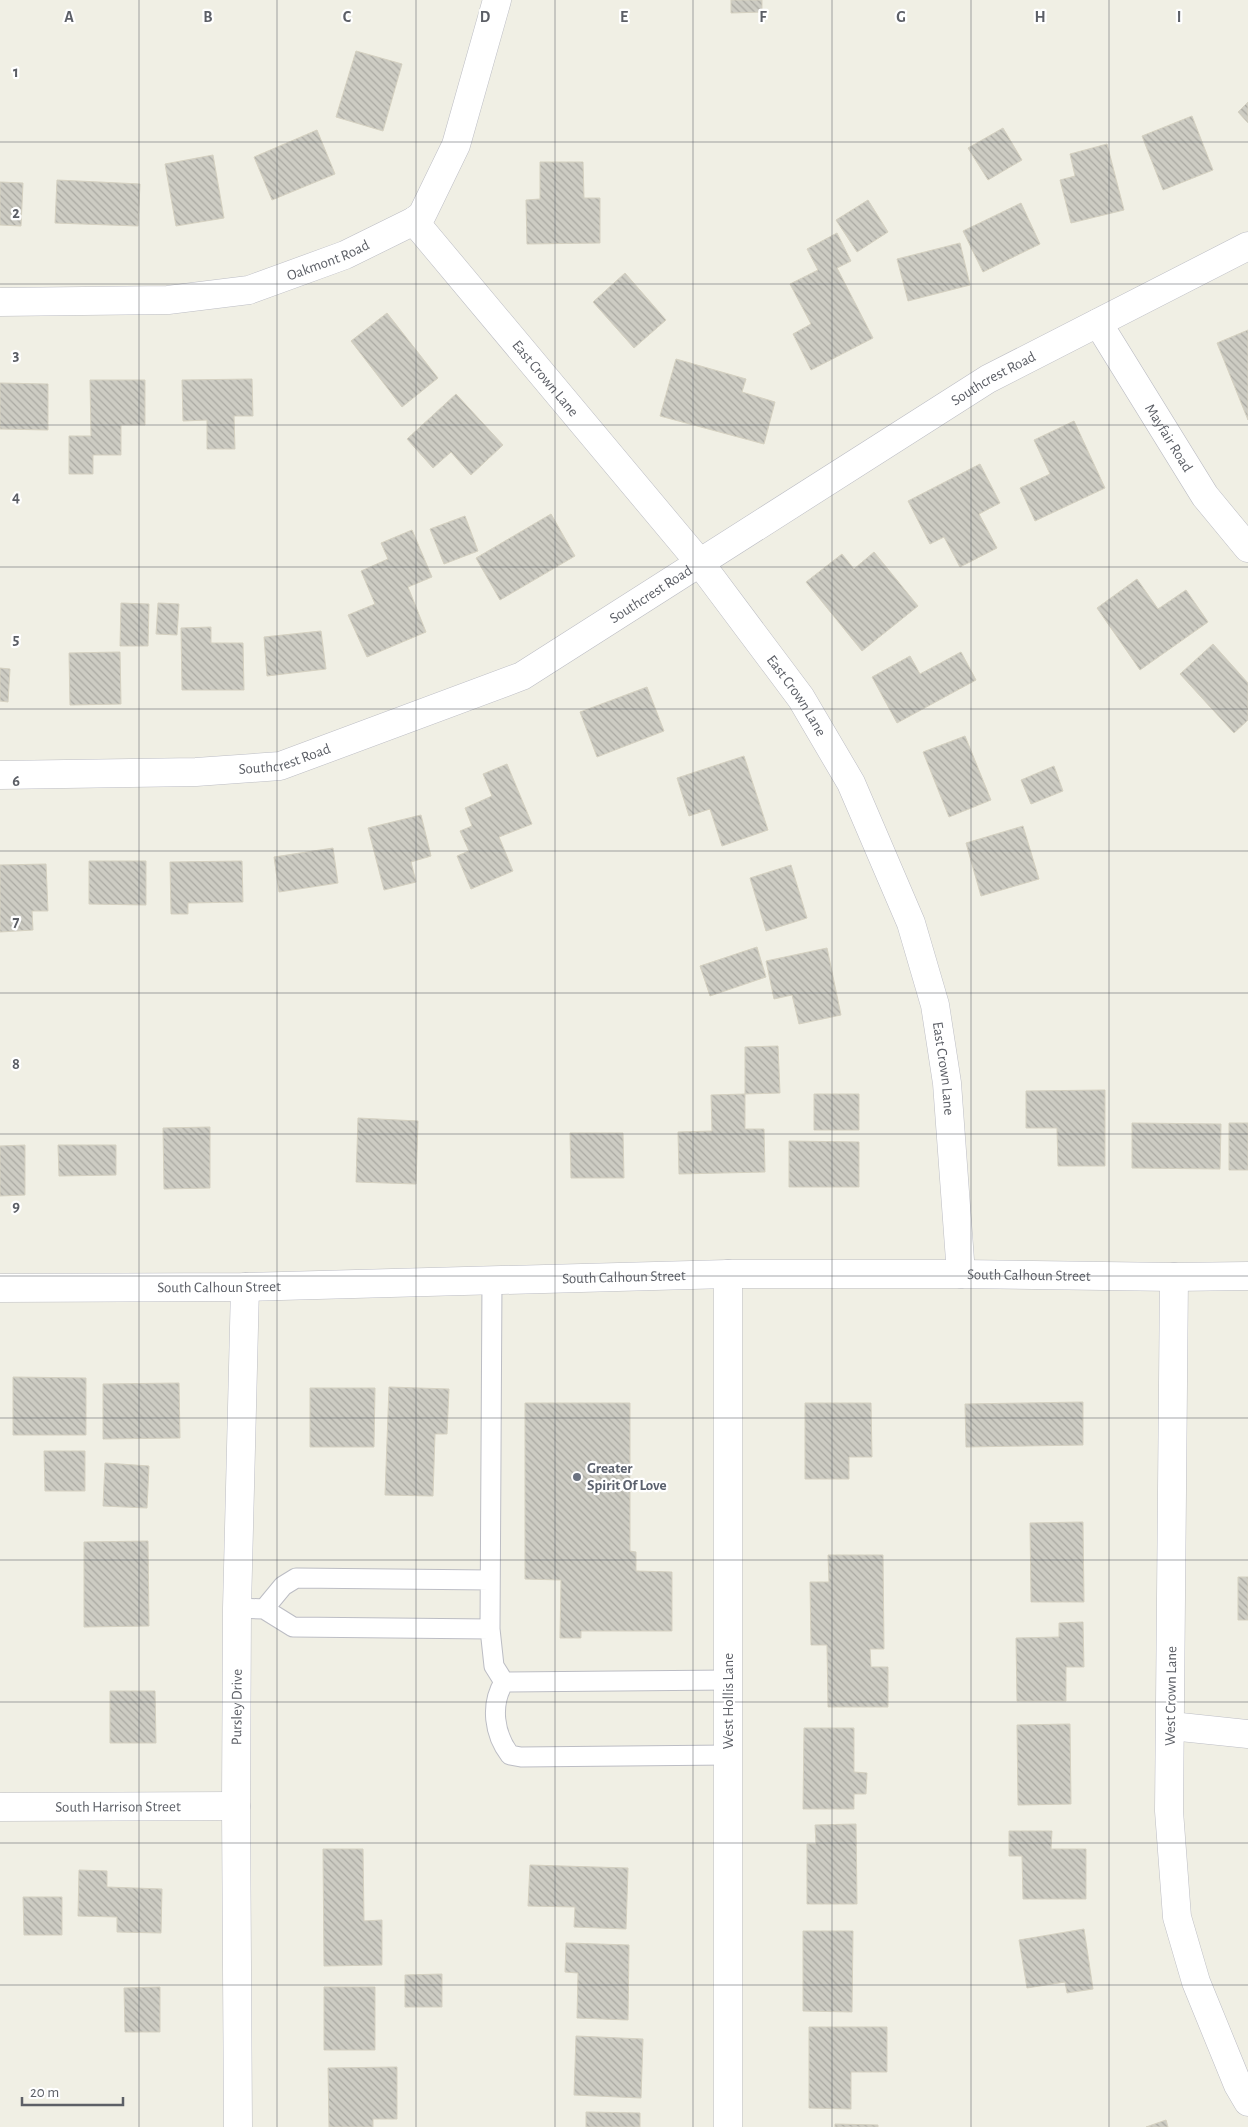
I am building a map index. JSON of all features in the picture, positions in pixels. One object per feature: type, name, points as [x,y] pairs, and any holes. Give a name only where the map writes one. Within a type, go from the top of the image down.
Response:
[{"type":"street","name":"Oakmont Road","points":[[0,302],[168,300],[248,290],[345,255],[414,221],[422,215],[456,146],[497,0]]},
{"type":"street","name":"East Crown Lane","points":[[414,221],[700,563],[801,698],[852,783],[911,923],[935,1005],[947,1083],[961,1274]]},
{"type":"street","name":"Southcrest Road","points":[[0,775],[196,772],[280,766],[522,676],[988,379],[1248,246]]},
{"type":"street","name":"Mayfair Road","points":[[1098,323],[1205,496],[1248,548]]},
{"type":"street","name":"South Calhoun Street","points":[[0,1288],[244,1287],[728,1274],[1248,1276]]},
{"type":"street","name":"West Hollis Lane","points":[[728,1274],[728,2127]]},
{"type":"street","name":"West Crown Lane","points":[[1174,1277],[1170,1811],[1177,1917],[1196,1982],[1238,2085],[1248,2102]]},
{"type":"street","name":"Pursley Drive","points":[[238,2127],[237,1608],[244,1287]]},
{"type":"street","points":[[1171,1726],[1248,1734]]},
{"type":"street","name":"South Harrison Street","points":[[0,1807],[236,1806]]},
{"type":"lane","points":[[492,1280],[490,1628],[494,1666],[504,1682]]},
{"type":"lane","points":[[264,1608],[283,1586],[296,1578],[490,1580]]},
{"type":"lane","points":[[237,1608],[264,1608],[293,1627],[490,1628]]},
{"type":"lane","points":[[504,1682],[728,1680]]},
{"type":"lane","points":[[504,1682],[498,1691],[495,1714],[502,1744],[510,1755],[521,1757],[728,1755]]},
{"type":"building","points":[[731,0],[762,0],[762,12],[731,13]]},
{"type":"building","points":[[356,51],[402,64],[383,131],[336,117]]},
{"type":"building","points":[[1248,102],[1248,123],[1238,112]]},
{"type":"building","points":[[1192,116],[1213,170],[1163,190],[1142,136]]},
{"type":"building","points":[[1003,128],[1022,160],[988,180],[968,148]]},
{"type":"building","points":[[317,130],[335,174],[272,200],[254,157]]},
{"type":"building","points":[[1107,144],[1124,210],[1071,223],[1060,180],[1075,176],[1070,154]]},
{"type":"building","points":[[213,155],[224,218],[176,226],[165,164]]},
{"type":"building","points":[[540,162],[583,162],[584,198],[600,198],[600,243],[527,244],[526,200],[540,199]]},
{"type":"building","points":[[57,180],[140,184],[138,226],[55,223]]},
{"type":"building","points":[[0,182],[23,183],[21,226],[0,225]]},
{"type":"building","points":[[868,200],[888,232],[857,252],[836,220]]},
{"type":"building","points":[[1021,203],[1040,244],[983,272],[963,231]]},
{"type":"building","points":[[837,233],[851,261],[837,268],[873,338],[811,370],[793,334],[811,324],[790,284],[818,270],[807,249]]},
{"type":"building","points":[[960,243],[970,285],[908,301],[897,259]]},
{"type":"building","points":[[625,273],[666,320],[634,348],[593,302]]},
{"type":"building","points":[[387,313],[438,378],[402,407],[351,341]]},
{"type":"building","points":[[1248,330],[1248,420],[1217,343]]},
{"type":"building","points":[[676,359],[746,379],[742,392],[775,402],[764,444],[660,416]]},
{"type":"building","points":[[252,379],[253,416],[234,416],[235,449],[207,449],[207,420],[183,421],[182,380]]},
{"type":"building","points":[[90,380],[145,380],[145,425],[121,425],[121,455],[93,455],[93,474],[69,474],[69,436],[91,436]]},
{"type":"building","points":[[0,383],[48,384],[48,430],[0,429]]},
{"type":"building","points":[[456,394],[503,445],[471,475],[451,452],[433,468],[407,439]]},
{"type":"building","points":[[1074,421],[1105,488],[1035,521],[1020,488],[1050,474],[1034,440]]},
{"type":"building","points":[[980,464],[1000,503],[979,514],[997,548],[960,567],[944,537],[930,544],[908,501]]},
{"type":"building","points":[[551,514],[575,556],[500,600],[476,558]]},
{"type":"building","points":[[465,516],[478,551],[444,564],[430,529]]},
{"type":"building","points":[[412,530],[432,577],[408,587],[426,632],[367,657],[348,615],[375,604],[361,571],[388,559],[381,543]]},
{"type":"building","points":[[874,552],[918,606],[862,651],[806,582],[842,554],[854,569]]},
{"type":"building","points":[[1137,579],[1158,609],[1186,590],[1208,622],[1140,670],[1097,608]]},
{"type":"building","points":[[121,603],[149,604],[148,646],[120,646]]},
{"type":"building","points":[[158,603],[179,604],[177,635],[156,634]]},
{"type":"building","points":[[211,627],[211,643],[243,643],[244,690],[182,690],[181,628]]},
{"type":"building","points":[[321,631],[326,669],[267,676],[264,637]]},
{"type":"building","points":[[1213,644],[1248,683],[1248,720],[1234,733],[1180,674]]},
{"type":"building","points":[[120,652],[121,704],[70,705],[69,653]]},
{"type":"building","points":[[961,652],[976,680],[897,723],[872,677],[910,656],[920,674]]},
{"type":"building","points":[[0,668],[10,669],[8,702],[0,701]]},
{"type":"building","points":[[647,687],[664,731],[597,757],[580,712]]},
{"type":"building","points":[[965,736],[991,800],[949,817],[923,752]]},
{"type":"building","points":[[744,756],[768,830],[722,846],[710,809],[689,816],[677,778]]},
{"type":"building","points":[[507,764],[532,824],[499,837],[513,871],[471,889],[457,856],[469,851],[460,831],[472,826],[465,808],[492,796],[483,774]]},
{"type":"building","points":[[1054,766],[1063,791],[1031,804],[1021,780]]},
{"type":"building","points":[[421,815],[431,856],[411,862],[416,882],[384,890],[368,828]]},
{"type":"building","points":[[1023,826],[1039,879],[981,896],[966,843]]},
{"type":"building","points":[[333,848],[338,883],[279,892],[274,857]]},
{"type":"building","points":[[89,861],[146,861],[146,905],[89,904]]},
{"type":"building","points":[[242,861],[243,902],[188,903],[188,914],[171,914],[170,862]]},
{"type":"building","points":[[46,864],[48,911],[32,911],[33,930],[0,932],[0,865]]},
{"type":"building","points":[[791,865],[807,918],[766,931],[750,878]]},
{"type":"building","points":[[757,947],[766,977],[710,996],[700,966]]},
{"type":"building","points":[[827,948],[841,1015],[799,1024],[792,995],[774,999],[766,961]]},
{"type":"building","points":[[778,1046],[780,1093],[745,1094],[745,1047]]},
{"type":"building","points":[[1105,1090],[1105,1166],[1058,1166],[1057,1128],[1026,1128],[1026,1091]]},
{"type":"building","points":[[745,1094],[745,1129],[764,1129],[765,1172],[679,1174],[678,1132],[712,1131],[711,1095]]},
{"type":"building","points":[[814,1094],[859,1094],[859,1130],[814,1130]]},
{"type":"building","points":[[358,1118],[418,1121],[416,1184],[356,1182]]},
{"type":"building","points":[[1132,1123],[1221,1124],[1220,1169],[1132,1168]]},
{"type":"building","points":[[1229,1123],[1248,1123],[1248,1170],[1229,1170]]},
{"type":"building","points":[[210,1127],[210,1188],[164,1189],[163,1128]]},
{"type":"building","points":[[570,1133],[623,1133],[624,1178],[571,1178]]},
{"type":"building","points":[[789,1141],[859,1142],[859,1187],[789,1187]]},
{"type":"building","points":[[25,1145],[25,1195],[0,1196],[0,1146]]},
{"type":"building","points":[[58,1145],[116,1145],[116,1175],[59,1176]]},
{"type":"building","points":[[13,1377],[86,1378],[86,1435],[13,1435]]},
{"type":"building","points":[[179,1383],[180,1438],[103,1439],[103,1384]]},
{"type":"building","points":[[389,1387],[449,1389],[447,1434],[435,1434],[433,1496],[385,1495]]},
{"type":"building","points":[[310,1388],[375,1388],[374,1447],[310,1447]]},
{"type":"building","points":[[1083,1402],[1083,1445],[966,1447],[965,1404]]},
{"type":"building","name":"Greater Spirit Of Love","points":[[525,1403],[630,1403],[630,1551],[636,1552],[636,1571],[672,1572],[672,1631],[581,1631],[581,1638],[560,1638],[561,1580],[525,1579]]},
{"type":"building","points":[[805,1403],[871,1403],[872,1457],[849,1457],[849,1479],[805,1479]]},
{"type":"building","points":[[44,1451],[85,1451],[85,1491],[45,1491]]},
{"type":"building","points":[[105,1463],[149,1466],[147,1508],[103,1506]]},
{"type":"building","points":[[1083,1522],[1084,1602],[1031,1602],[1030,1523]]},
{"type":"building","points":[[148,1541],[149,1626],[84,1627],[84,1542]]},
{"type":"building","points":[[828,1555],[883,1555],[884,1649],[870,1649],[871,1667],[888,1667],[888,1707],[828,1707],[827,1645],[811,1645],[810,1582],[829,1582]]},
{"type":"building","points":[[1238,1577],[1248,1577],[1248,1620],[1238,1620]]},
{"type":"building","points":[[1083,1622],[1084,1667],[1066,1667],[1066,1701],[1017,1701],[1016,1638],[1059,1637],[1059,1623]]},
{"type":"building","points":[[110,1691],[155,1691],[156,1743],[110,1743]]},
{"type":"building","points":[[1070,1724],[1071,1804],[1018,1805],[1017,1725]]},
{"type":"building","points":[[804,1728],[854,1728],[854,1772],[867,1773],[866,1794],[854,1794],[854,1809],[803,1809]]},
{"type":"building","points":[[856,1824],[857,1904],[807,1904],[807,1844],[816,1844],[815,1825]]},
{"type":"building","points":[[1009,1831],[1052,1831],[1051,1849],[1086,1849],[1086,1899],[1023,1899],[1022,1856],[1009,1856]]},
{"type":"building","points":[[323,1849],[363,1849],[364,1921],[382,1920],[382,1965],[324,1966]]},
{"type":"building","points":[[530,1865],[628,1868],[626,1929],[574,1927],[575,1907],[528,1906]]},
{"type":"building","points":[[79,1870],[107,1871],[107,1887],[162,1889],[161,1933],[117,1932],[117,1917],[78,1916]]},
{"type":"building","points":[[23,1897],[62,1897],[62,1935],[24,1935]]},
{"type":"building","points":[[1084,1929],[1093,1989],[1067,1993],[1065,1982],[1027,1988],[1019,1940]]},
{"type":"building","points":[[803,1931],[853,1931],[852,2012],[803,2011]]},
{"type":"building","points":[[566,1943],[629,1945],[628,2020],[577,2018],[578,1973],[565,1972]]},
{"type":"building","points":[[442,1974],[442,2007],[405,2007],[405,1975]]},
{"type":"building","points":[[160,1987],[160,2032],[125,2032],[124,1988]]},
{"type":"building","points":[[324,1987],[375,1987],[375,2050],[324,2050]]},
{"type":"building","points":[[809,2027],[887,2027],[887,2072],[851,2072],[851,2109],[809,2108]]},
{"type":"building","points":[[576,2036],[643,2039],[641,2098],[574,2095]]},
{"type":"building","points":[[397,2067],[397,2119],[373,2119],[373,2127],[329,2127],[328,2068]]},
{"type":"building","points":[[586,2112],[640,2113],[640,2127],[586,2127]]},
{"type":"building","points":[[1166,2120],[1168,2127],[1146,2127]]},
{"type":"building","points":[[835,2124],[878,2125],[878,2127],[835,2127]]},
{"type":"place","name":"Greater Spirit Of Love","points":[[577,1477]]}]
